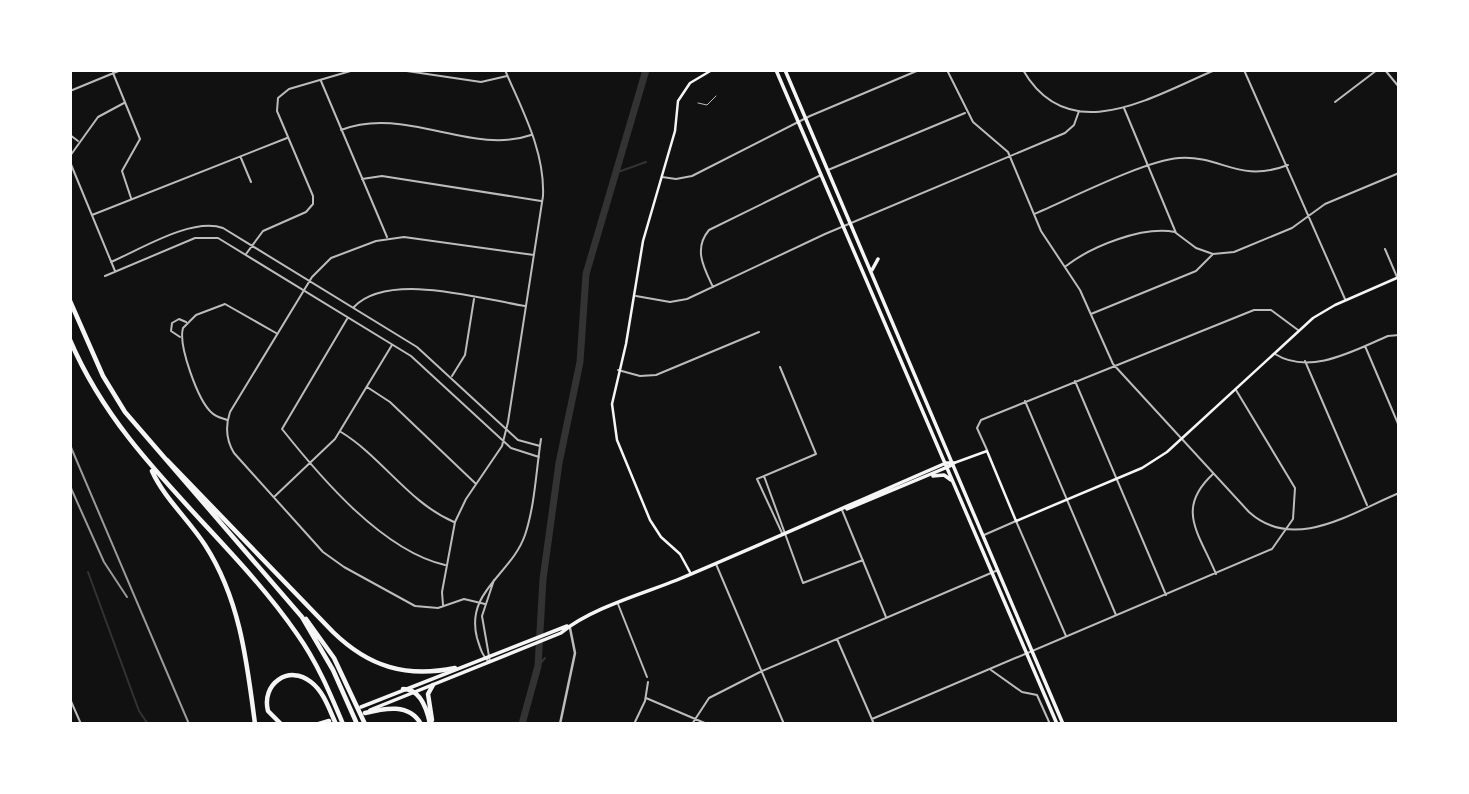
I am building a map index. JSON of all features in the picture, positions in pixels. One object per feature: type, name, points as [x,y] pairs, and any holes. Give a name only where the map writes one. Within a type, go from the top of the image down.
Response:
[{"type":"highway","points":[[70,301],[103,376],[137,428],[319,635],[365,724]]},
{"type":"highway","points":[[70,340],[106,409],[148,464],[283,614],[311,655],[343,724]]},
{"type":"highway","points":[[137,428],[351,648],[377,664],[404,672],[433,673],[455,668]]},
{"type":"highway","points":[[148,464],[156,481],[196,531],[222,575],[239,622],[257,724]]},
{"type":"highway","points":[[287,598],[322,649],[357,724]]},
{"type":"highway","points":[[281,724],[271,716],[266,700],[272,684],[289,675],[304,677],[317,687],[327,703],[332,722],[321,724]]},
{"type":"highway","points":[[431,724],[428,694],[433,685]]},
{"type":"highway","points":[[402,690],[415,693],[424,704],[431,724]]},
{"type":"highway","points":[[364,713],[401,709],[415,715],[421,724]]},
{"type":"main road","points":[[691,574],[680,555],[653,526],[617,440],[612,404],[643,241],[672,141],[677,106],[683,92],[693,80],[712,70]]},
{"type":"main road","points":[[776,70],[1057,724]]},
{"type":"main road","points":[[785,70],[1063,724]]},
{"type":"main road","points":[[871,272],[878,259]]},
{"type":"main road","points":[[364,713],[519,651],[618,604],[947,465],[987,451],[1016,521],[1117,479],[1150,465],[1182,439],[1319,314],[1398,278]]},
{"type":"main road","points":[[842,510],[924,478],[947,465]]},
{"type":"main road","points":[[924,478],[944,475],[956,485]]},
{"type":"main road","points":[[361,707],[455,668],[569,626]]},
{"type":"street","points":[[70,91],[121,70]]},
{"type":"street","points":[[246,254],[263,231],[310,209],[313,197],[276,108],[278,98],[285,91],[354,70]]},
{"type":"street","points":[[400,70],[481,82],[508,76]]},
{"type":"street","points":[[444,606],[442,592],[455,522],[503,441],[506,429],[542,201],[543,168],[505,70]]},
{"type":"street","points":[[662,177],[676,180],[692,176],[806,118],[919,70]]},
{"type":"street","points":[[947,70],[966,113],[980,130],[1010,156],[1046,240],[1065,266],[1091,314],[1113,364],[1256,518],[1286,531],[1313,529],[1399,493]]},
{"type":"street","points":[[1023,70],[1043,94],[1079,111],[1101,113],[1124,108],[1215,70]]},
{"type":"street","points":[[1244,70],[1346,300]]},
{"type":"street","points":[[1335,103],[1377,70]]},
{"type":"street","points":[[1385,70],[1399,87]]},
{"type":"street","points":[[113,73],[140,139],[122,170],[132,199]]},
{"type":"street","points":[[320,80],[387,238]]},
{"type":"street","points":[[70,156],[101,114],[125,102]]},
{"type":"street","points":[[1124,108],[1176,233]]},
{"type":"street","points":[[634,296],[676,302],[713,288],[844,225],[1069,131],[1076,123],[1079,111]]},
{"type":"street","points":[[828,170],[966,113]]},
{"type":"street","points":[[341,130],[378,122],[504,140],[532,134]]},
{"type":"street","points":[[70,135],[79,141]]},
{"type":"street","points":[[92,215],[288,138]]},
{"type":"street","points":[[241,158],[251,182]]},
{"type":"street","points":[[1034,214],[1149,166],[1180,158],[1206,160],[1244,172],[1261,172],[1288,165]]},
{"type":"street","points":[[70,162],[116,272]]},
{"type":"street","points":[[1065,266],[1140,232],[1157,230],[1176,233],[1196,248],[1213,254],[1241,250],[1292,228],[1325,204],[1399,173]]},
{"type":"street","points":[[713,288],[701,258],[703,239],[716,225],[822,174]]},
{"type":"street","points":[[362,179],[382,176],[542,201]]},
{"type":"street","points":[[111,262],[202,225],[223,228],[417,347],[522,442],[540,446]]},
{"type":"street","points":[[105,276],[203,236],[218,238],[419,361],[503,441],[517,452],[539,457]]},
{"type":"street","points":[[485,604],[464,599],[444,606],[426,607],[406,603],[330,558],[232,450],[227,436],[227,421],[309,281],[331,258],[387,238],[423,238],[534,255]]},
{"type":"street","points":[[1385,249],[1398,278]]},
{"type":"street","points":[[1091,314],[1196,271],[1213,254]]},
{"type":"street","points":[[354,308],[358,303],[396,289],[416,289],[526,306]]},
{"type":"street","points":[[452,377],[467,349],[474,298]]},
{"type":"street","points":[[227,421],[212,414],[205,404],[183,351],[181,337],[187,322],[199,313],[225,304],[277,334]]},
{"type":"street","points":[[987,451],[977,424],[1113,364],[1148,354],[1258,309],[1271,310],[1299,330]]},
{"type":"street","points":[[348,317],[282,429],[356,511],[405,550],[422,559],[446,565]]},
{"type":"street","points":[[181,337],[171,331],[172,323],[179,318],[187,322]]},
{"type":"street","points":[[618,370],[639,376],[656,375],[759,332]]},
{"type":"street","points":[[1274,354],[1285,360],[1332,359],[1399,335]]},
{"type":"street","points":[[273,497],[312,462],[340,431],[393,344]]},
{"type":"street","points":[[1365,346],[1399,426]]},
{"type":"street","points":[[1306,361],[1367,506]]},
{"type":"street","points":[[780,367],[817,454],[757,479],[778,529],[784,535]]},
{"type":"street","points":[[1075,380],[1166,596]]},
{"type":"street","points":[[367,387],[390,402],[476,484]]},
{"type":"street","points":[[872,719],[1268,552],[1286,531],[1296,507],[1294,482],[1236,389]]},
{"type":"street","points":[[1025,401],[1116,616]]},
{"type":"street","points":[[340,431],[365,447],[430,509],[455,522]]},
{"type":"street","points":[[490,663],[484,657],[475,626],[478,601],[513,558],[523,539],[541,439]]},
{"type":"street","points":[[1213,474],[1198,488],[1191,508],[1216,575]]},
{"type":"street","points":[[764,476],[803,583],[863,560]]},
{"type":"street","points":[[842,510],[887,618]]},
{"type":"street","points":[[984,535],[1016,521],[1066,637]]},
{"type":"street","points":[[716,563],[784,724]]},
{"type":"street","points":[[692,724],[709,698],[762,671],[999,570]]},
{"type":"street","points":[[490,663],[491,654],[482,629],[485,604],[495,579]]},
{"type":"street","points":[[618,604],[647,677]]},
{"type":"street","points":[[560,724],[575,653],[569,626]]},
{"type":"street","points":[[837,639],[874,724]]},
{"type":"street","points":[[990,669],[998,678],[1021,692],[1037,695],[1049,724]]},
{"type":"street","points":[[634,724],[646,698],[648,682]]},
{"type":"street","points":[[646,698],[707,724]]},
{"type":"street","points":[[70,699],[80,724]]},
{"type":"lane","points":[[698,103],[707,104],[716,96]]},
{"type":"waterway","points":[[522,724],[538,666],[543,579],[559,463],[580,362],[586,274],[646,70]]},
{"type":"waterway","points":[[618,172],[646,162]]},
{"type":"waterway","points":[[88,572],[139,711],[148,724]]},
{"type":"waterway","points":[[538,666],[545,658]]},
{"type":"railway","points":[[70,445],[189,724]]},
{"type":"railway","points":[[70,486],[104,562],[127,597]]}]
